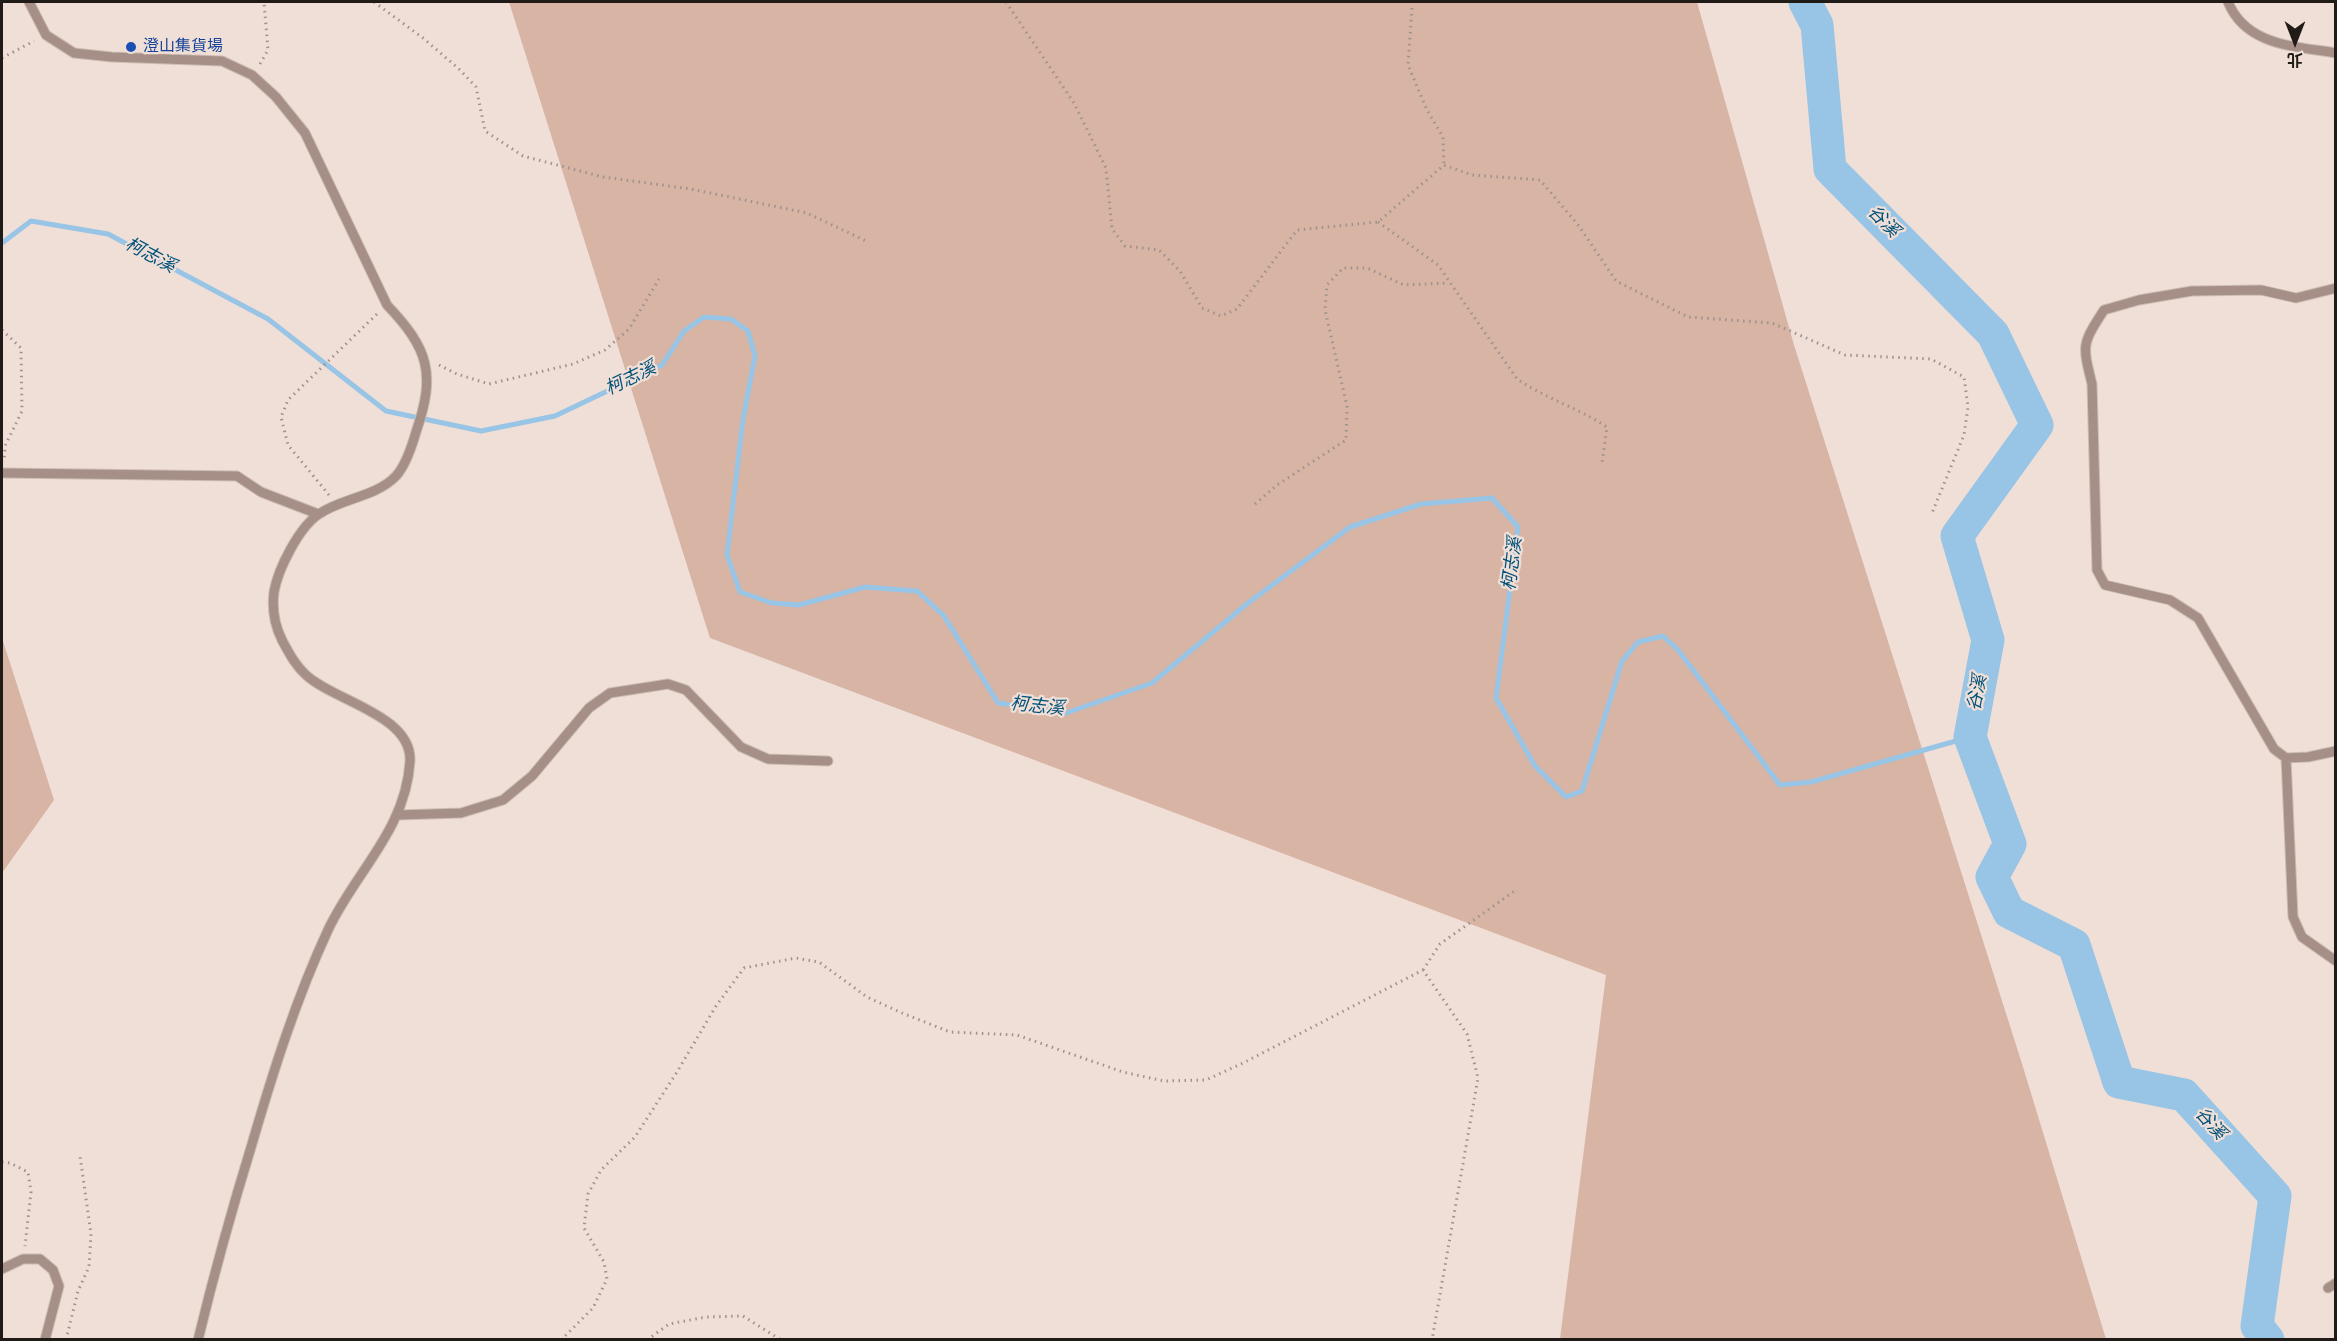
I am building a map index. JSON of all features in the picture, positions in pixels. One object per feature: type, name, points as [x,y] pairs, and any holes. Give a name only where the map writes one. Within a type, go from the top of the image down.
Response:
[{"type":"lane","points":[[29,2],[46,35],[74,53],[112,57],[222,61],[252,75],[276,97],[305,133],[387,305],[408,327],[424,357],[428,385],[426,404],[411,449],[397,475],[382,486],[318,514],[295,543],[278,577],[274,594],[274,612],[279,634],[292,660],[308,676],[392,724],[403,737],[410,756],[408,783],[398,815],[329,928],[291,1020],[276,1061],[216,1263],[198,1340]]},
{"type":"lane","points":[[2228,2],[2247,28],[2272,43],[2336,53]]},
{"type":"lane","points":[[2336,288],[2296,298],[2261,291],[2192,291],[2139,300],[2104,310],[2086,338],[2085,355],[2092,384],[2097,570],[2104,585],[2170,600],[2198,618],[2274,749],[2286,758],[2308,757],[2336,751]]},
{"type":"lane","points":[[3,473],[237,476],[261,492],[318,514]]},
{"type":"lane","points":[[398,815],[461,813],[503,800],[532,776],[589,708],[610,693],[668,684],[686,690],[741,747],[768,759],[828,761]]},
{"type":"lane","points":[[2286,758],[2293,917],[2302,937],[2336,961]]},
{"type":"lane","points":[[2,1269],[23,1259],[40,1259],[53,1270],[59,1286],[45,1340]]},
{"type":"path","points":[[252,75],[268,50],[264,2]]},
{"type":"path","points":[[374,2],[459,69],[476,87],[485,131],[523,156],[603,177],[691,189],[807,213],[866,241]]},
{"type":"path","points":[[1006,2],[1074,103],[1106,168],[1112,229],[1125,246],[1159,250],[1180,271],[1202,308],[1221,316],[1237,309],[1297,230],[1378,222],[1444,165]]},
{"type":"path","points":[[1412,8],[1408,64],[1427,110],[1443,137],[1444,165]]},
{"type":"path","points":[[2,58],[46,35]]},
{"type":"path","points":[[1444,165],[1472,175],[1540,180],[1579,226],[1616,281],[1688,317],[1772,323],[1845,355],[1931,359],[1964,377],[1968,407],[1964,435],[1932,513]]},
{"type":"path","points":[[1378,222],[1437,265],[1517,379],[1536,392],[1585,413],[1607,427],[1602,463]]},
{"type":"path","points":[[1256,504],[1277,485],[1346,440],[1347,406],[1325,310],[1327,285],[1343,268],[1367,268],[1404,285],[1448,283]]},
{"type":"path","points":[[424,357],[457,374],[489,384],[573,364],[605,350],[629,329],[659,279]]},
{"type":"path","points":[[338,506],[288,445],[281,417],[288,400],[307,385],[349,339],[387,305]]},
{"type":"path","points":[[2,330],[21,348],[22,411],[5,446],[3,473]]},
{"type":"path","points":[[561,1340],[593,1308],[607,1278],[604,1262],[584,1228],[588,1194],[601,1170],[635,1137],[655,1103],[678,1072],[716,1006],[744,968],[796,958],[819,962],[867,997],[950,1032],[1017,1035],[1123,1072],[1164,1081],[1206,1080],[1423,970],[1440,944],[1516,890]]},
{"type":"path","points":[[1423,970],[1467,1034],[1478,1078],[1432,1340]]},
{"type":"path","points":[[66,1340],[78,1291],[89,1267],[90,1234],[80,1156]]},
{"type":"path","points":[[2,1162],[10,1163],[28,1172],[31,1192],[23,1259]]},
{"type":"path","points":[[646,1340],[669,1324],[706,1317],[743,1316],[781,1340]]},
{"type":"shaded area","points":[[509,2],[1697,2],[1794,345],[2023,1067],[2106,1339],[1560,1339],[1606,975],[710,638]]},
{"type":"shaded area","points":[[2,638],[54,800],[2,873]]},
{"type":"waterway","name":"谷溪","points":[[1805,2],[1817,25],[1830,169],[1993,334],[2037,425],[1957,536],[1988,640],[1970,737],[2010,844],[1992,877],[2009,912],[2074,945],[2119,1082],[2184,1095],[2275,1196],[2257,1326],[2268,1340]]},
{"type":"waterway","name":"柯志溪","points":[[2,243],[31,221],[108,234],[268,319],[386,411],[481,431],[555,416],[662,365],[684,331],[704,317],[731,319],[748,331],[755,356],[743,419],[727,555],[740,592],[772,603],[799,605],[865,587],[917,591],[944,616],[998,703],[1066,713],[1152,683],[1248,603],[1350,527],[1421,504],[1492,498],[1518,527],[1496,698],[1535,766],[1566,797],[1582,791],[1622,661],[1638,642],[1663,636],[1678,650],[1780,785],[1811,782],[1970,737]]},
{"type":"place","name":"澄山集貨場","points":[[131,47]]}]
